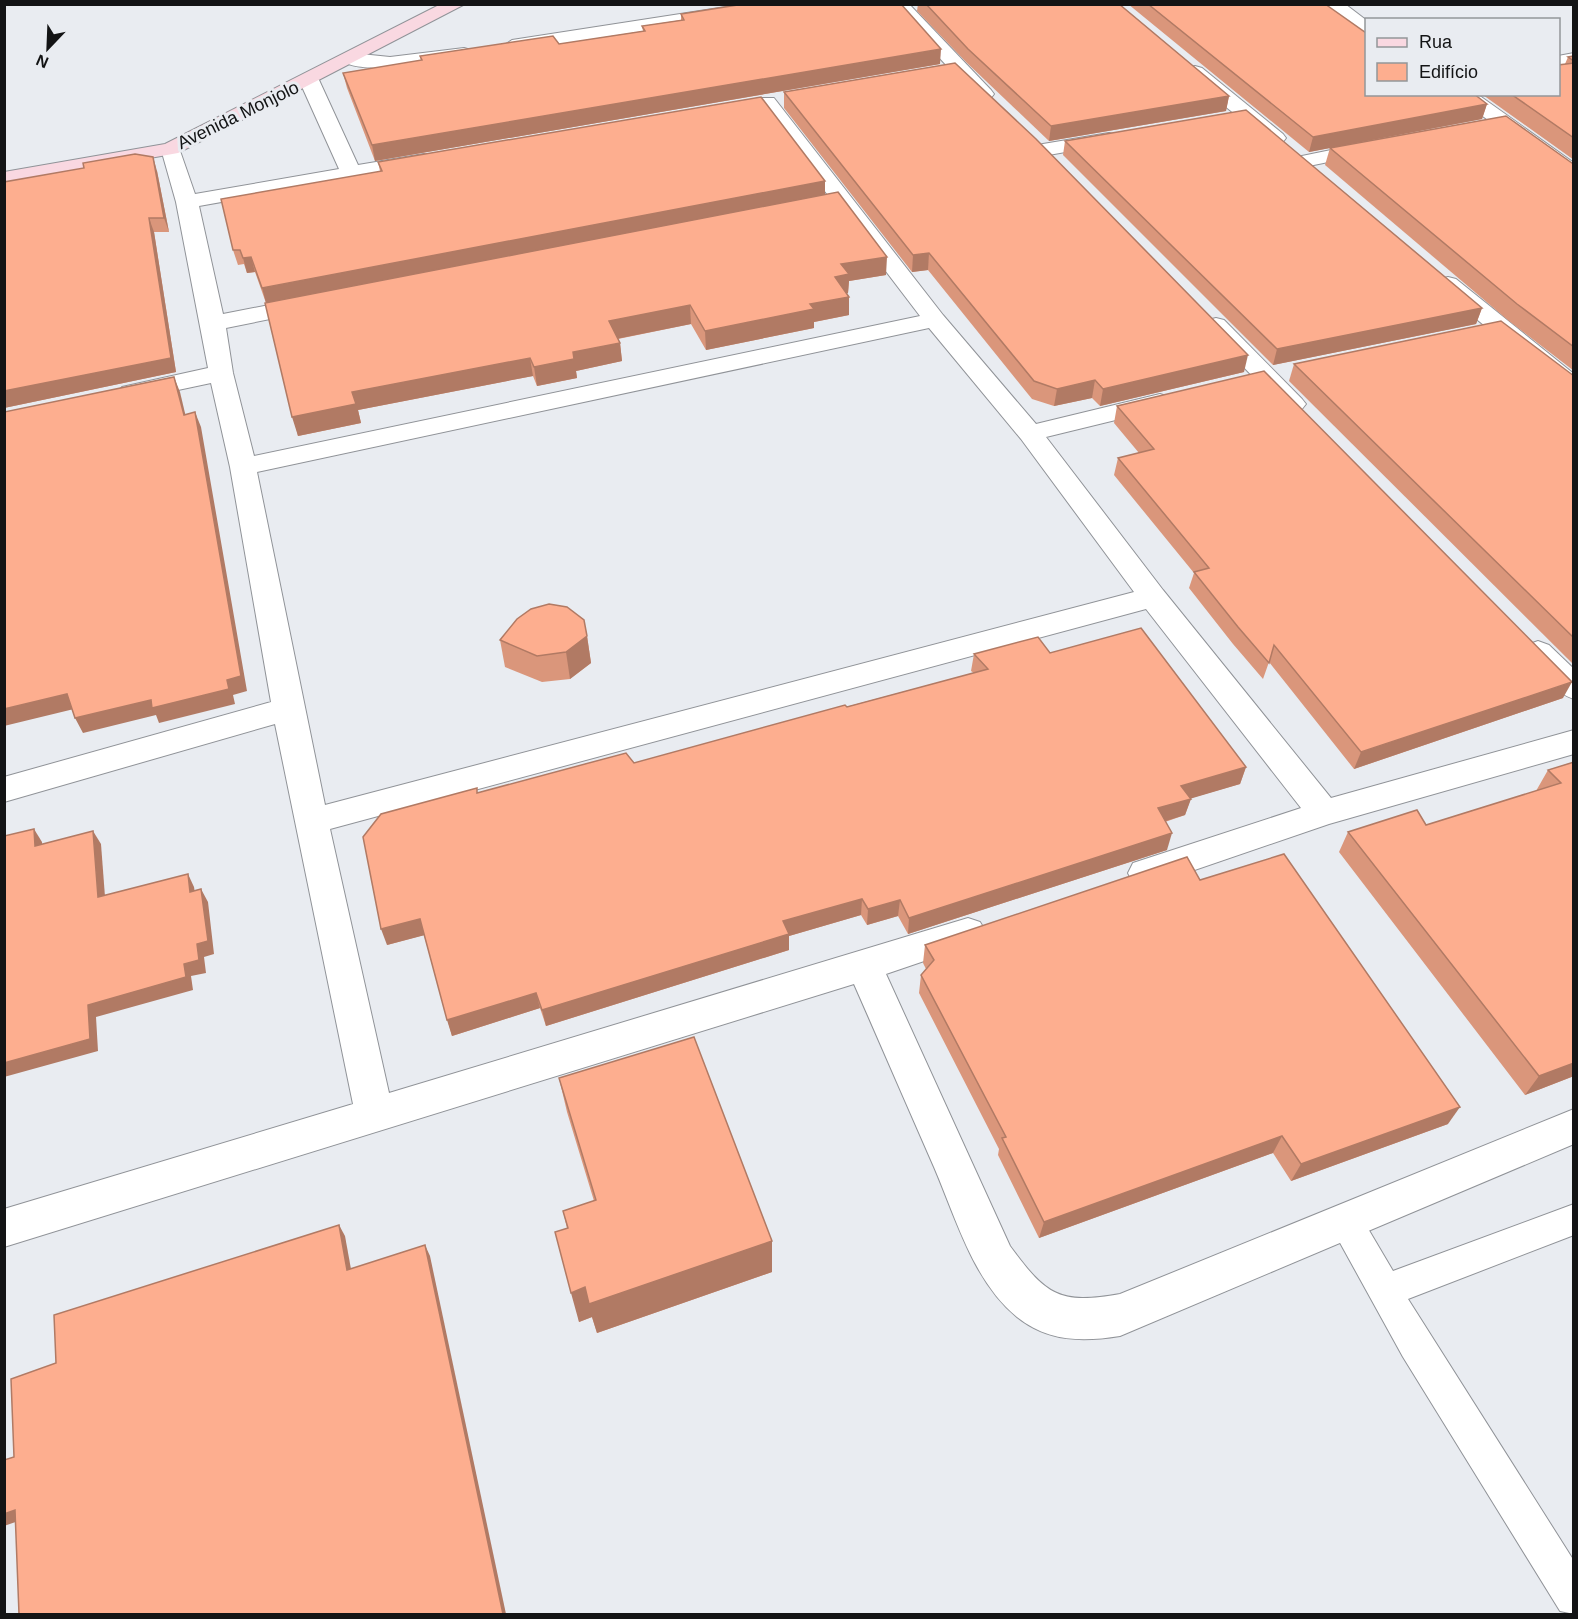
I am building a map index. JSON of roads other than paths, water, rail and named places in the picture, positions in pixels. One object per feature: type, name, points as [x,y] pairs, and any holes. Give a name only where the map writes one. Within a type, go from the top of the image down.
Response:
[{"type":"street","name":"Avenida Monjolo","points":[[4,178],[171,149],[456,4]]},
{"type":"street","points":[[351,59],[408,62],[783,4]]},
{"type":"street","points":[[898,4],[958,69],[1000,110]]},
{"type":"street","points":[[1333,4],[1365,27]]},
{"type":"street","points":[[1184,63],[1322,176]]},
{"type":"street","points":[[935,73],[958,69]]},
{"type":"street","points":[[309,80],[351,173]]},
{"type":"street","points":[[1465,96],[1574,173]]},
{"type":"street","points":[[744,106],[778,100],[842,201],[935,320],[1030,433],[1153,597],[1324,813]]},
{"type":"street","points":[[1224,119],[1246,115]]},
{"type":"street","points":[[1480,127],[1504,123]]},
{"type":"street","points":[[1043,151],[1133,135]]},
{"type":"street","points":[[1304,161],[1386,145]]},
{"type":"street","points":[[171,149],[187,202],[213,323],[221,373],[243,467],[288,709],[375,1116]]},
{"type":"street","points":[[187,202],[443,157]]},
{"type":"street","points":[[819,205],[842,201]]},
{"type":"street","points":[[1428,267],[1488,331],[1574,387]]},
{"type":"street","points":[[213,323],[330,300]]},
{"type":"street","points":[[1200,309],[1308,418]]},
{"type":"street","points":[[243,467],[935,320]]},
{"type":"street","points":[[107,397],[221,373]]},
{"type":"street","points":[[1030,433],[1187,395]]},
{"type":"street","points":[[312,821],[1153,597]]},
{"type":"street","points":[[1524,638],[1574,688]]},
{"type":"street","points":[[4,790],[288,709]]},
{"type":"street","points":[[1111,884],[1324,813],[1574,742]]},
{"type":"street","points":[[4,1228],[864,966],[999,921]]},
{"type":"street","points":[[864,966],[995,1260],[1018,1292],[1048,1313],[1081,1321],[1120,1315],[1574,1126]]},
{"type":"lane","points":[[1386,1291],[1574,1219]]},
{"type":"lane","points":[[1346,1221],[1415,1346],[1574,1598]]}]
